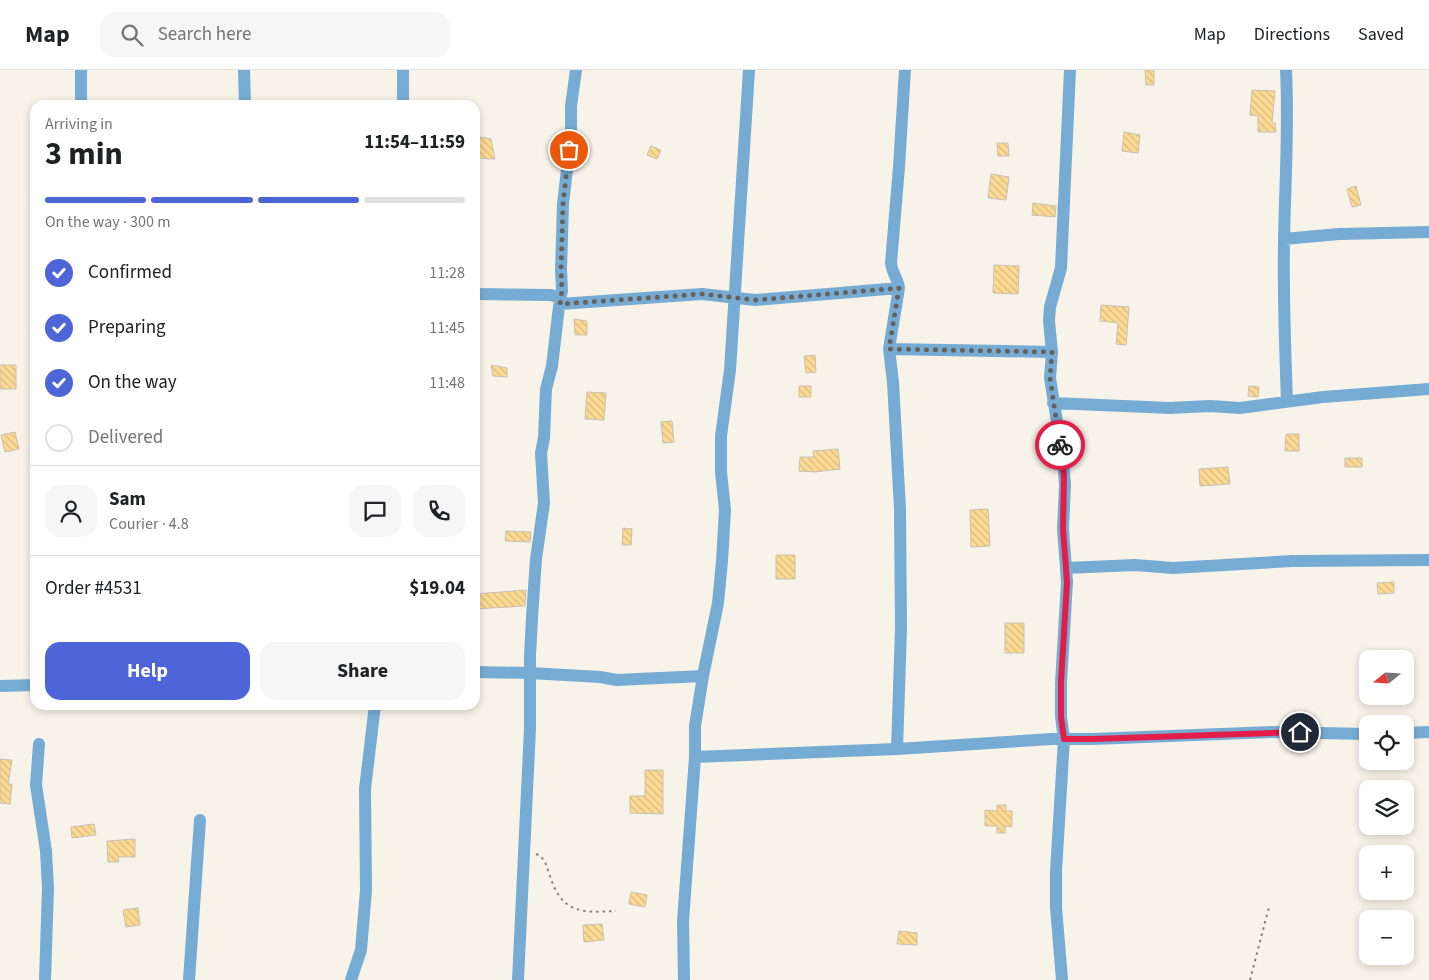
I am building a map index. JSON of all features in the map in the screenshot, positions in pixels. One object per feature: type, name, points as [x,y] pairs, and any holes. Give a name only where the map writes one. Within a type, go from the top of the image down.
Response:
[{"type":"street","points":[[81,70],[81,100]]},
{"type":"street","points":[[244,70],[245,100]]},
{"type":"street","points":[[403,70],[403,100]]},
{"type":"street","points":[[518,980],[530,728],[534,579],[544,503],[541,453],[544,438],[546,389],[552,366],[562,291],[563,204],[571,135],[571,106],[576,70]]},
{"type":"street","points":[[684,980],[683,921],[696,726],[703,676],[718,603],[722,561],[725,510],[721,472],[721,436],[730,370],[749,70]]},
{"type":"street","points":[[897,749],[901,629],[900,509],[893,382],[889,349],[899,288],[891,264],[900,167],[905,70]]},
{"type":"street","points":[[1062,980],[1056,907],[1056,871],[1064,739],[1061,717],[1061,682],[1067,604],[1063,529],[1064,476],[1050,378],[1052,352],[1050,314],[1061,268],[1070,70]]},
{"type":"street","points":[[1286,70],[1288,135],[1284,239],[1284,328],[1287,401]]},
{"type":"street","points":[[1284,239],[1343,233],[1429,232]]},
{"type":"street","points":[[480,294],[551,295],[560,301],[702,294],[755,300],[899,288]]},
{"type":"street","points":[[889,349],[1052,352]]},
{"type":"street","points":[[1053,403],[1170,408],[1210,406],[1240,408],[1364,393],[1429,389]]},
{"type":"street","points":[[1066,568],[1135,565],[1180,568],[1292,560],[1429,560]]},
{"type":"street","points":[[480,672],[600,677],[617,680],[703,676]]},
{"type":"street","points":[[0,686],[30,685]]},
{"type":"street","points":[[352,980],[361,950],[366,890],[365,789],[374,710]]},
{"type":"street","points":[[695,757],[897,749],[1016,740],[1272,732],[1359,734]]},
{"type":"street","points":[[1414,733],[1429,732]]},
{"type":"street","points":[[38,744],[36,785],[46,851],[48,888],[45,980]]},
{"type":"street","points":[[189,980],[200,820]]},
{"type":"path","points":[[524,852],[541,856],[545,862],[552,885],[558,895],[574,910],[586,912],[616,911]]},
{"type":"path","points":[[1250,980],[1269,906]]},
{"type":"building","points":[[1145,70],[1154,70],[1154,85],[1146,85]]},
{"type":"building","points":[[1252,90],[1275,91],[1272,123],[1275,123],[1276,132],[1258,132],[1258,116],[1250,115]]},
{"type":"building","points":[[1124,132],[1140,135],[1138,153],[1122,151]]},
{"type":"building","points":[[480,137],[491,139],[495,159],[480,158]]},
{"type":"building","points":[[997,143],[1008,143],[1009,156],[998,156]]},
{"type":"building","points":[[651,146],[661,150],[657,159],[647,155]]},
{"type":"building","points":[[991,174],[1009,177],[1006,200],[988,198]]},
{"type":"building","points":[[1356,186],[1361,205],[1352,207],[1347,189]]},
{"type":"building","points":[[1033,203],[1056,206],[1055,217],[1032,215]]},
{"type":"building","points":[[994,265],[1019,266],[1018,294],[993,293]]},
{"type":"building","points":[[1101,305],[1129,307],[1126,345],[1116,344],[1118,323],[1100,321]]},
{"type":"building","points":[[574,319],[587,321],[587,335],[575,335]]},
{"type":"building","points":[[815,355],[816,372],[806,373],[804,356]]},
{"type":"building","points":[[0,365],[16,365],[16,389],[0,389]]},
{"type":"building","points":[[491,365],[507,368],[507,377],[493,376]]},
{"type":"building","points":[[799,386],[811,386],[811,397],[799,397]]},
{"type":"building","points":[[1249,386],[1259,387],[1258,397],[1248,396]]},
{"type":"building","points":[[587,392],[606,393],[604,420],[585,419]]},
{"type":"building","points":[[672,421],[674,442],[663,443],[661,422]]},
{"type":"building","points":[[15,432],[19,449],[5,452],[1,435]]},
{"type":"building","points":[[1286,434],[1299,434],[1299,451],[1285,451]]},
{"type":"building","points":[[838,449],[840,469],[815,472],[799,471],[800,457],[814,457],[813,451]]},
{"type":"building","points":[[1345,458],[1362,458],[1362,467],[1345,467]]},
{"type":"building","points":[[1228,467],[1230,484],[1200,486],[1199,469]]},
{"type":"building","points":[[988,509],[990,546],[971,547],[970,510]]},
{"type":"building","points":[[623,528],[632,529],[631,545],[622,545]]},
{"type":"building","points":[[506,531],[531,532],[530,542],[505,541]]},
{"type":"building","points":[[776,555],[795,555],[795,579],[776,579]]},
{"type":"building","points":[[1394,582],[1394,593],[1378,594],[1377,583]]},
{"type":"building","points":[[526,590],[525,606],[480,609],[480,594]]},
{"type":"building","points":[[1005,623],[1024,623],[1024,653],[1005,653]]},
{"type":"building","points":[[0,759],[12,760],[8,784],[12,784],[10,804],[0,803]]},
{"type":"building","points":[[645,770],[663,770],[663,814],[630,813],[630,796],[645,796]]},
{"type":"building","points":[[997,805],[1006,805],[1006,811],[1012,811],[1012,827],[1005,826],[1005,833],[997,833],[997,826],[985,826],[985,810],[997,811]]},
{"type":"building","points":[[94,824],[96,835],[72,838],[71,827]]},
{"type":"building","points":[[135,839],[135,857],[118,857],[119,862],[108,862],[107,841]]},
{"type":"building","points":[[631,892],[647,895],[645,907],[629,904]]},
{"type":"building","points":[[138,908],[140,925],[126,927],[123,910]]},
{"type":"building","points":[[602,924],[604,940],[584,942],[583,925]]},
{"type":"building","points":[[899,931],[917,933],[917,945],[897,944]]},
{"type":"way so far","points":[[569,150],[563,204],[562,291],[560,304],[702,294],[755,300],[899,288],[889,349],[1025,350],[1052,352],[1050,378],[1060,445]]},
{"type":"route","points":[[1060,445],[1064,476],[1063,529],[1067,582],[1061,682],[1061,717],[1064,739],[1300,732]]}]
